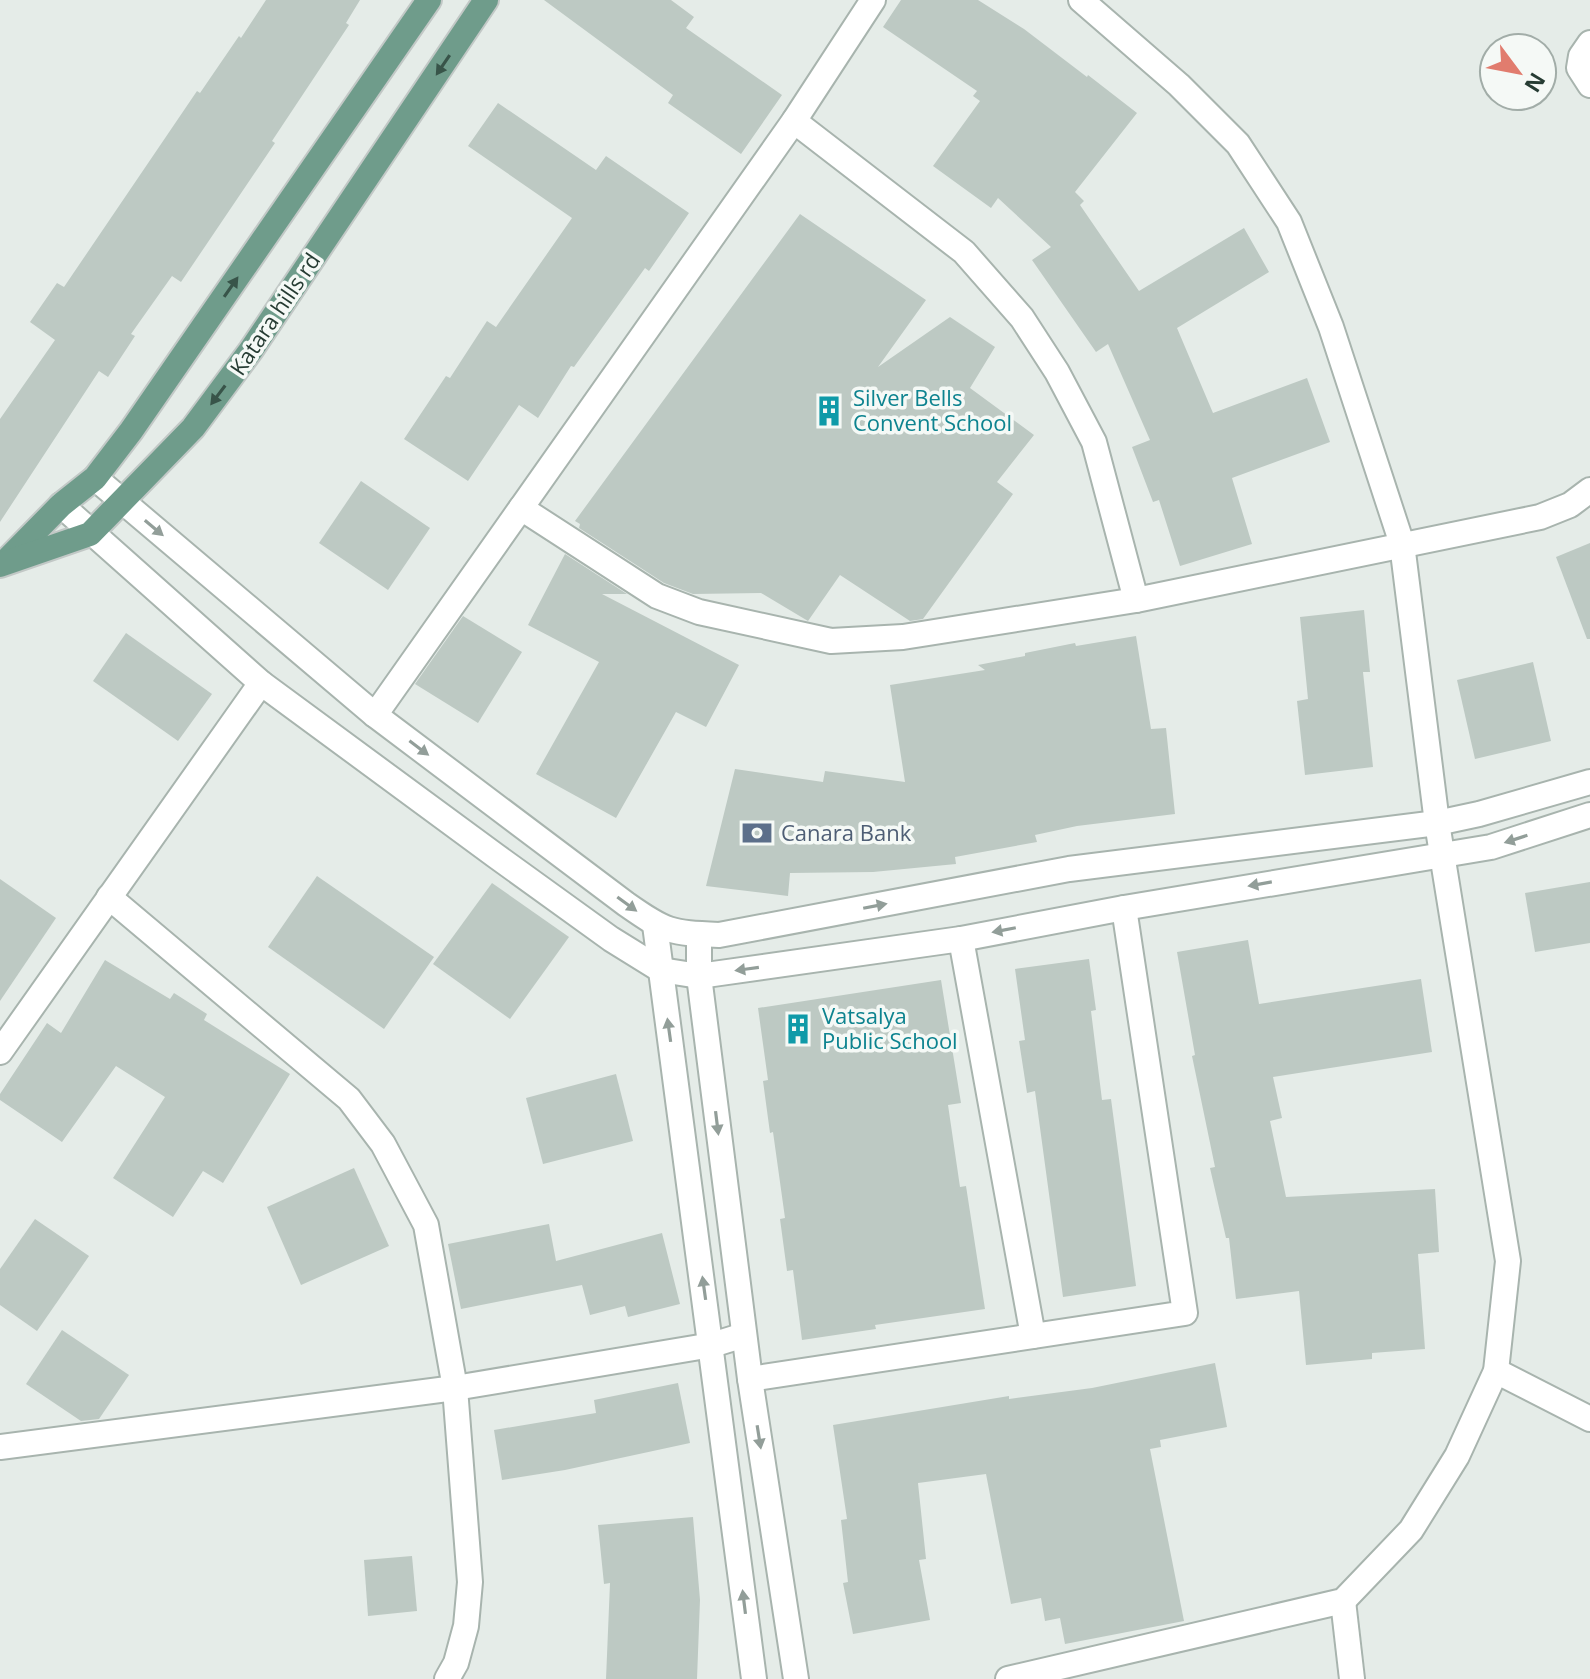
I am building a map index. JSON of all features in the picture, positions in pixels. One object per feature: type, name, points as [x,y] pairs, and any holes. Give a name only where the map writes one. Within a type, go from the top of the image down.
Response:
[{"type":"main road","name":"Katara hills rd","points":[[2,564],[61,505],[95,478],[131,431],[429,0]]},
{"type":"main road","name":"Katara hills rd","points":[[2,564],[90,534],[193,428],[251,350],[486,0]]},
{"type":"street","points":[[375,715],[794,121],[873,0]]},
{"type":"street","points":[[1008,1679],[1343,1601],[1411,1530],[1457,1456],[1496,1371],[1508,1261],[1437,823],[1402,544],[1331,327],[1289,222],[1238,144],[1179,85],[1081,0]]},
{"type":"street","points":[[1590,43],[1581,56],[1579,68],[1590,85]]},
{"type":"street","points":[[794,121],[964,252],[1022,318],[1057,372],[1094,442],[1136,600]]},
{"type":"street","points":[[95,478],[375,715],[655,925],[673,933],[719,935],[1069,869],[1437,823],[1590,782]]},
{"type":"street","points":[[521,508],[657,596],[699,612],[831,641],[903,637],[1136,600],[1540,517],[1570,505],[1590,490]]},
{"type":"street","points":[[61,505],[261,683],[611,939],[661,970],[699,976],[961,939],[1124,908],[1491,847],[1590,815]]},
{"type":"street","points":[[0,1052],[261,683]]},
{"type":"street","points":[[109,897],[349,1099],[383,1144],[426,1225],[455,1388],[470,1582],[466,1626],[456,1663],[447,1679]]},
{"type":"street","points":[[750,1379],[1185,1313],[1124,908]]},
{"type":"street","points":[[655,925],[754,1679]]},
{"type":"street","points":[[699,935],[699,976],[744,1335],[796,1679]]},
{"type":"street","points":[[961,939],[1033,1336]]},
{"type":"street","points":[[0,1447],[455,1388],[712,1345],[744,1335]]},
{"type":"street","points":[[1496,1371],[1590,1419]]},
{"type":"street","points":[[1343,1601],[1352,1679]]},
{"type":"building","points":[[266,0],[360,0],[346,23],[349,25],[272,141],[275,143],[181,282],[172,276],[131,334],[135,336],[108,377],[99,371],[0,522],[0,419],[55,340],[30,322],[57,283],[64,287],[197,91],[200,93]]},
{"type":"building","points":[[544,0],[671,0],[694,17],[686,28],[782,95],[741,154],[668,103],[673,95]]},
{"type":"building","points":[[901,0],[978,0],[1024,29],[1137,113],[1075,192],[1084,201],[1080,205],[1139,291],[1244,228],[1269,272],[1177,328],[1213,413],[1307,378],[1330,442],[1232,478],[1252,544],[1180,566],[1159,500],[1153,502],[1132,447],[1150,440],[1108,344],[1096,352],[1032,260],[1051,247],[998,198],[991,208],[933,166],[980,101],[973,96],[977,91],[883,27]]},
{"type":"building","points":[[498,103],[596,170],[606,156],[689,213],[649,271],[645,268],[574,367],[571,366],[538,418],[519,405],[468,481],[404,439],[446,376],[450,378],[487,321],[496,327],[572,218],[468,146]]},
{"type":"building","name":"Silver Bells Convent School","points":[[800,214],[926,300],[878,367],[950,317],[995,347],[970,388],[1034,435],[997,482],[1013,494],[923,619],[910,621],[840,575],[808,621],[761,593],[693,594],[664,583],[579,528],[580,524],[575,521]]},
{"type":"building","points":[[361,481],[430,528],[388,590],[319,543]]},
{"type":"building","points":[[1590,543],[1590,639],[1587,639],[1556,557]]},
{"type":"building","points":[[565,554],[627,594],[602,594],[739,665],[706,727],[676,712],[616,818],[536,774],[599,662],[528,625]]},
{"type":"building","points":[[1364,610],[1370,672],[1363,672],[1373,767],[1305,775],[1297,701],[1308,699],[1300,617]]},
{"type":"building","points":[[463,616],[522,652],[478,723],[415,684]]},
{"type":"building","points":[[126,633],[212,694],[178,741],[93,681]]},
{"type":"building","points":[[1136,636],[1151,729],[1166,728],[1175,814],[1077,826],[1035,835],[1037,842],[955,857],[956,864],[873,872],[790,873],[788,896],[706,886],[735,769],[823,782],[825,771],[905,782],[890,685],[985,670],[978,665],[1075,643],[1076,646]]},
{"type":"building","points":[[1533,662],[1551,741],[1475,759],[1457,680]]},
{"type":"building","points":[[317,876],[434,957],[384,1029],[268,947]]},
{"type":"building","points":[[0,879],[56,918],[0,1001]]},
{"type":"building","points":[[1590,882],[1590,943],[1535,952],[1525,893]]},
{"type":"building","points":[[492,883],[569,937],[510,1019],[433,964]]},
{"type":"building","points":[[1248,940],[1259,1004],[1421,979],[1432,1052],[1273,1077],[1282,1118],[1270,1121],[1286,1197],[1435,1189],[1439,1252],[1418,1254],[1425,1349],[1372,1353],[1372,1359],[1306,1365],[1299,1291],[1236,1299],[1229,1238],[1226,1238],[1210,1168],[1215,1167],[1192,1056],[1195,1055],[1177,952]]},
{"type":"building","points":[[1089,959],[1096,1010],[1091,1011],[1102,1100],[1111,1099],[1136,1286],[1063,1297],[1035,1091],[1027,1093],[1019,1041],[1025,1040],[1015,969]]},
{"type":"building","points":[[105,960],[170,999],[174,993],[207,1014],[204,1020],[290,1074],[223,1183],[203,1171],[173,1217],[113,1178],[165,1097],[116,1066],[62,1142],[0,1100],[0,1094],[47,1023],[61,1033]]},
{"type":"building","points":[[941,980],[961,1103],[948,1105],[960,1187],[966,1186],[985,1309],[875,1325],[876,1329],[802,1340],[793,1270],[787,1271],[780,1219],[785,1218],[763,1081],[768,1080],[758,1008]]},
{"type":"building","points":[[616,1074],[633,1141],[543,1164],[526,1098]]},
{"type":"building","points":[[354,1168],[389,1246],[301,1285],[267,1207]]},
{"type":"building","points":[[35,1219],[89,1256],[37,1331],[0,1305],[0,1269]]},
{"type":"building","points":[[549,1224],[556,1261],[662,1233],[680,1304],[628,1317],[625,1306],[590,1315],[582,1285],[461,1309],[448,1244]]},
{"type":"building","points":[[62,1330],[129,1375],[99,1419],[81,1421],[26,1384]]},
{"type":"building","points":[[1215,1363],[1227,1427],[1160,1440],[1161,1447],[1150,1449],[1184,1621],[1065,1644],[1060,1618],[1045,1621],[1041,1598],[1011,1604],[986,1474],[918,1483],[926,1559],[919,1560],[930,1620],[853,1634],[843,1583],[848,1582],[841,1520],[847,1519],[833,1425],[1009,1396],[1009,1399],[1092,1388]]},
{"type":"building","points":[[678,1383],[690,1443],[502,1480],[494,1430],[596,1413],[594,1400]]},
{"type":"building","points":[[693,1517],[700,1600],[697,1679],[606,1679],[610,1583],[604,1584],[598,1525]]},
{"type":"building","points":[[412,1556],[417,1611],[368,1616],[364,1560]]},
{"type":"place","name":"Silver Bells Convent School","points":[[829,411]]},
{"type":"place","name":"Canara Bank","points":[[757,833]]},
{"type":"place","name":"Vatsalya Public School","points":[[798,1029]]}]
